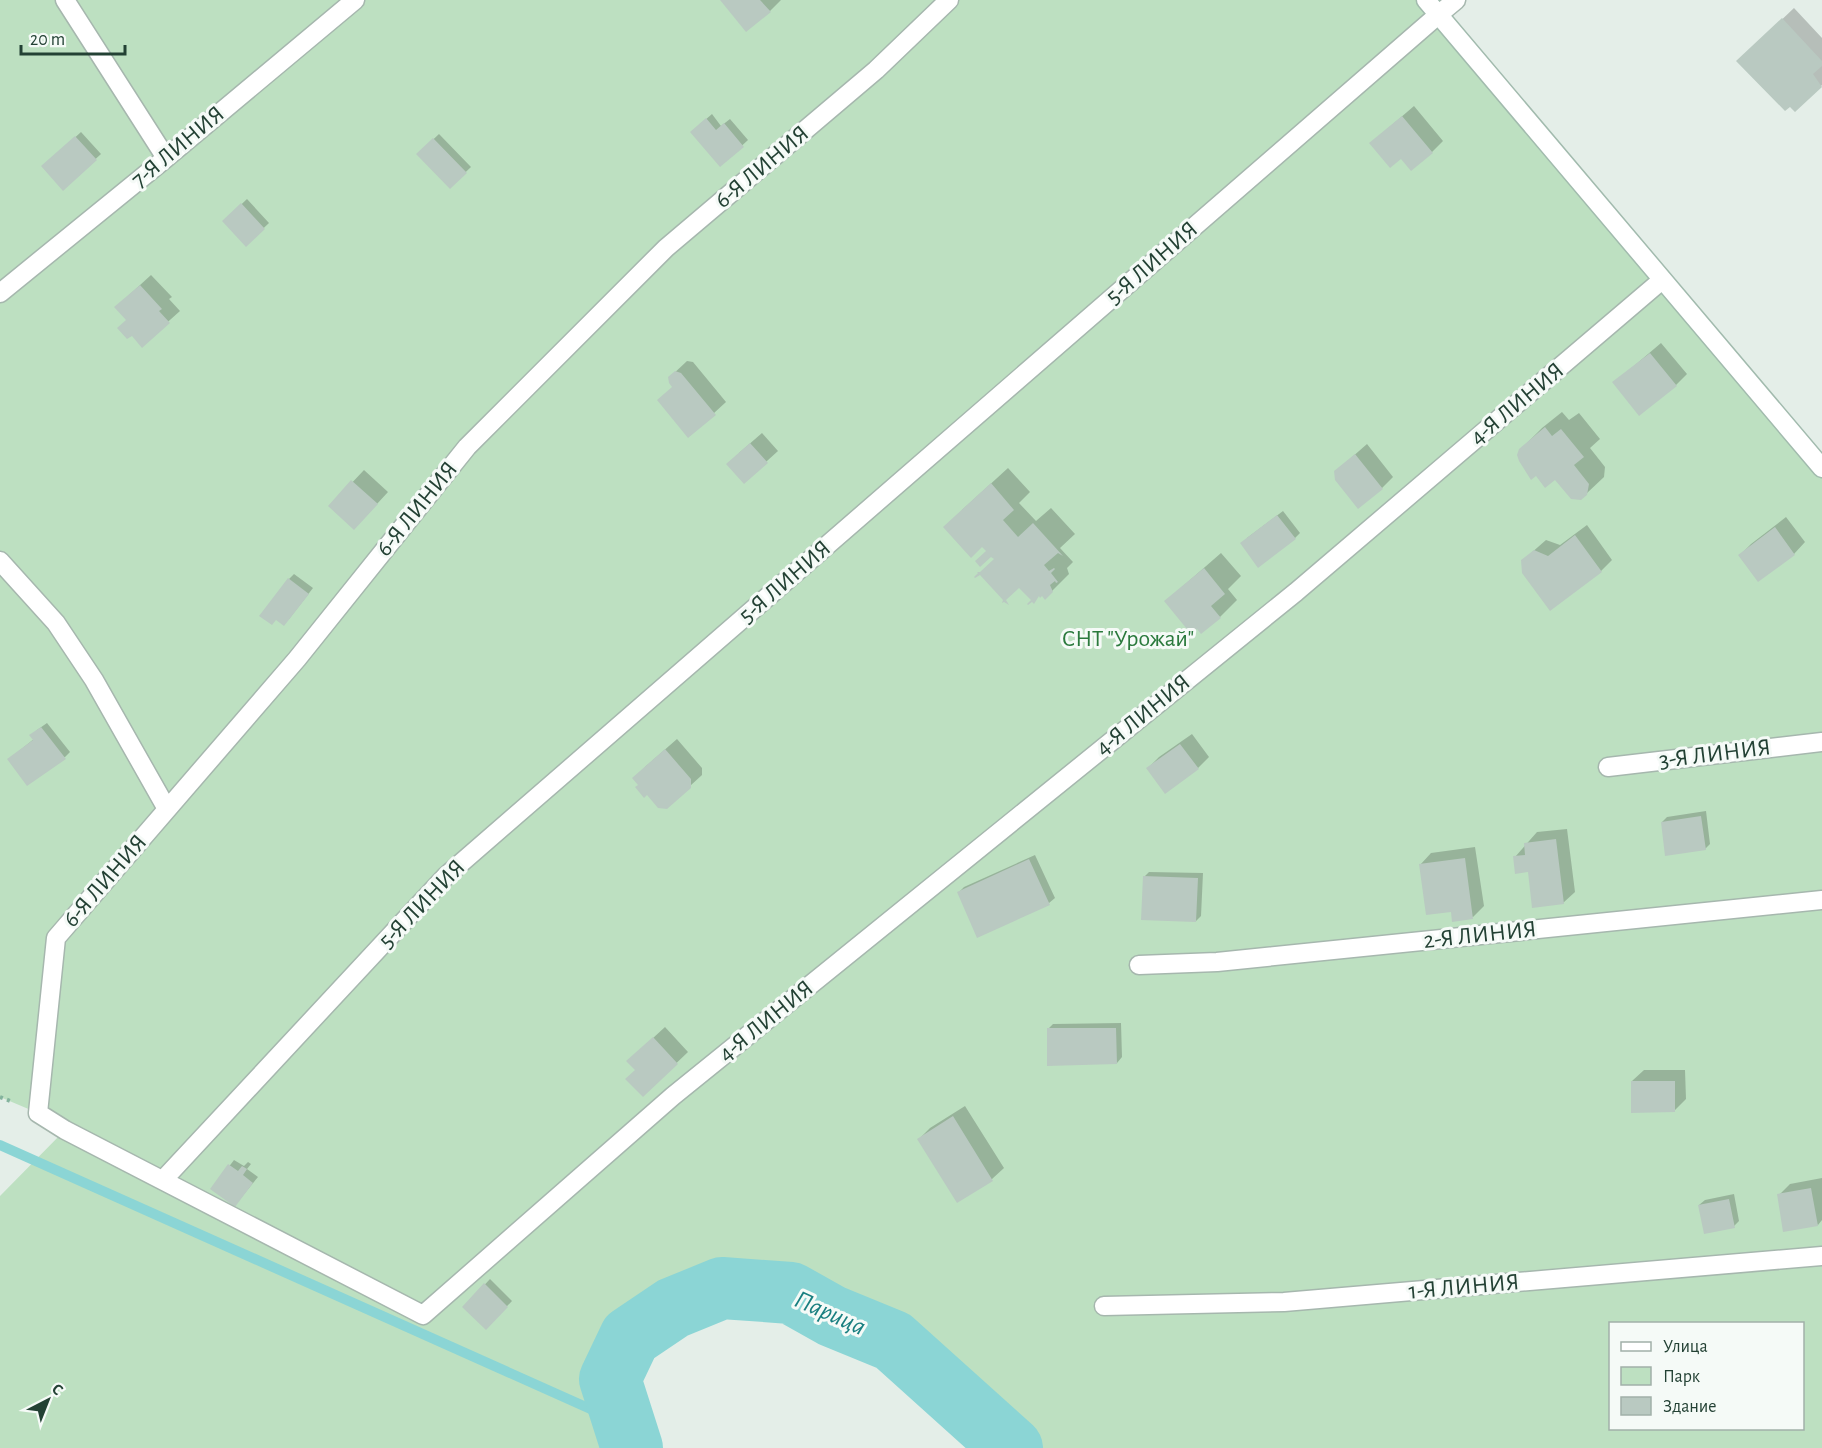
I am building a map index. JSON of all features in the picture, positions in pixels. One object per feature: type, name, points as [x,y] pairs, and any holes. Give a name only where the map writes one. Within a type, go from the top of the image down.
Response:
[{"type":"street","points":[[65,0],[166,158]]},
{"type":"street","name":"7-Я ЛИНИЯ","points":[[0,293],[355,0]]},
{"type":"street","name":"6-Я ЛИНИЯ","points":[[163,1180],[65,1130],[38,1113],[56,938],[297,659],[467,447],[666,248],[876,70],[949,0]]},
{"type":"street","points":[[1426,0],[1822,468]]},
{"type":"street","name":"5-Я ЛИНИЯ","points":[[163,1180],[446,876],[1456,0]]},
{"type":"street","name":"4-Я ЛИНИЯ","points":[[163,1180],[423,1315],[673,1096],[1296,592],[1662,280]]},
{"type":"street","points":[[0,561],[56,623],[94,680],[167,809]]},
{"type":"street","name":"3-Я ЛИНИЯ","points":[[1608,767],[1822,742]]},
{"type":"street","name":"2-Я ЛИНИЯ","points":[[1138,965],[1217,962],[1822,900]]},
{"type":"street","name":"1-Я ЛИНИЯ","points":[[1104,1306],[1284,1302],[1822,1256]]},
{"type":"green space","name":"СНТ \"Урожай\"","points":[[0,0],[1426,0],[1822,468],[1822,1448],[1012,1448],[893,1341],[832,1316],[791,1293],[722,1288],[673,1308],[630,1337],[610,1379],[632,1448],[0,1448],[0,1196],[65,1130],[38,1113],[0,1097]]},
{"type":"building","points":[[720,0],[760,0],[771,12],[746,32]]},
{"type":"building","points":[[1782,18],[1822,61],[1822,66],[1813,74],[1822,87],[1795,112],[1790,107],[1785,111],[1736,61]]},
{"type":"building","points":[[1402,116],[1433,153],[1411,171],[1401,159],[1390,168],[1369,143]]},
{"type":"building","points":[[706,118],[716,130],[724,123],[744,147],[720,167],[690,132]]},
{"type":"building","points":[[75,136],[97,160],[63,191],[41,166]]},
{"type":"building","points":[[433,138],[467,173],[450,189],[416,154]]},
{"type":"building","points":[[241,203],[265,229],[246,247],[222,221]]},
{"type":"building","points":[[140,285],[162,309],[159,311],[170,323],[142,348],[132,336],[127,339],[117,328],[126,320],[114,307]]},
{"type":"building","points":[[1650,353],[1677,386],[1639,416],[1612,382]]},
{"type":"building","points":[[675,371],[681,373],[716,415],[688,438],[657,400],[672,387],[668,377]]},
{"type":"building","points":[[1545,427],[1552,436],[1561,429],[1584,457],[1574,465],[1589,484],[1587,495],[1581,500],[1571,499],[1555,480],[1545,488],[1536,476],[1531,480],[1519,461],[1517,455],[1519,449]]},
{"type":"building","points":[[750,443],[768,463],[744,484],[726,464]]},
{"type":"building","points":[[1355,454],[1383,489],[1358,509],[1335,480],[1334,471]]},
{"type":"building","points":[[351,480],[378,504],[354,530],[328,506]]},
{"type":"building","points":[[991,483],[1014,510],[1003,520],[1018,537],[1033,523],[1063,556],[1058,553],[1044,565],[1049,571],[1055,569],[1051,573],[1058,582],[1055,581],[1050,585],[1053,592],[1045,600],[1039,596],[1034,604],[1032,602],[1028,605],[1031,600],[1019,588],[1006,600],[1009,605],[1002,603],[1003,600],[980,575],[974,577],[994,559],[991,557],[980,567],[975,561],[986,551],[982,547],[971,558],[943,527]]},
{"type":"building","points":[[1277,515],[1296,539],[1258,568],[1240,543]]},
{"type":"building","points":[[1775,527],[1795,555],[1758,582],[1738,555]]},
{"type":"building","points":[[1575,535],[1602,572],[1550,611],[1522,573],[1521,560],[1534,550],[1548,556]]},
{"type":"building","points":[[1204,568],[1225,594],[1211,606],[1221,618],[1201,634],[1197,629],[1191,634],[1164,601]]},
{"type":"building","points":[[288,578],[309,594],[284,626],[276,620],[272,625],[259,616]]},
{"type":"building","points":[[41,727],[66,759],[27,786],[7,759],[33,740],[29,735]]},
{"type":"building","points":[[1180,744],[1199,769],[1165,794],[1146,768]]},
{"type":"building","points":[[665,749],[691,779],[691,788],[667,809],[658,808],[647,795],[644,798],[635,787],[638,785],[632,778]]},
{"type":"building","points":[[1701,816],[1706,850],[1665,856],[1661,822]]},
{"type":"building","points":[[1556,839],[1564,904],[1532,908],[1528,872],[1515,874],[1513,856],[1525,855],[1524,843]]},
{"type":"building","points":[[1465,858],[1473,919],[1452,922],[1451,912],[1426,915],[1419,864]]},
{"type":"building","points":[[1029,859],[1050,905],[977,938],[957,892]]},
{"type":"building","points":[[1143,876],[1198,878],[1196,922],[1141,920]]},
{"type":"building","points":[[1047,1028],[1116,1028],[1117,1064],[1047,1066]]},
{"type":"building","points":[[653,1037],[678,1064],[643,1097],[625,1079],[635,1070],[626,1061]]},
{"type":"building","points":[[1631,1081],[1675,1081],[1675,1112],[1631,1113]]},
{"type":"building","points":[[953,1116],[993,1181],[957,1203],[917,1139]]},
{"type":"building","points":[[228,1164],[238,1171],[242,1166],[247,1169],[243,1175],[253,1183],[235,1207],[210,1189]]},
{"type":"building","points":[[1811,1188],[1818,1226],[1783,1232],[1777,1194]]},
{"type":"building","points":[[1729,1199],[1735,1228],[1704,1234],[1698,1205]]},
{"type":"building","points":[[484,1283],[508,1307],[486,1330],[462,1307]]},
{"type":"waterway","points":[[0,1145],[624,1424]]},
{"type":"waterway","name":"Парица","points":[[632,1448],[610,1379],[630,1337],[673,1308],[722,1288],[791,1293],[832,1316],[893,1341],[1012,1448]]}]
